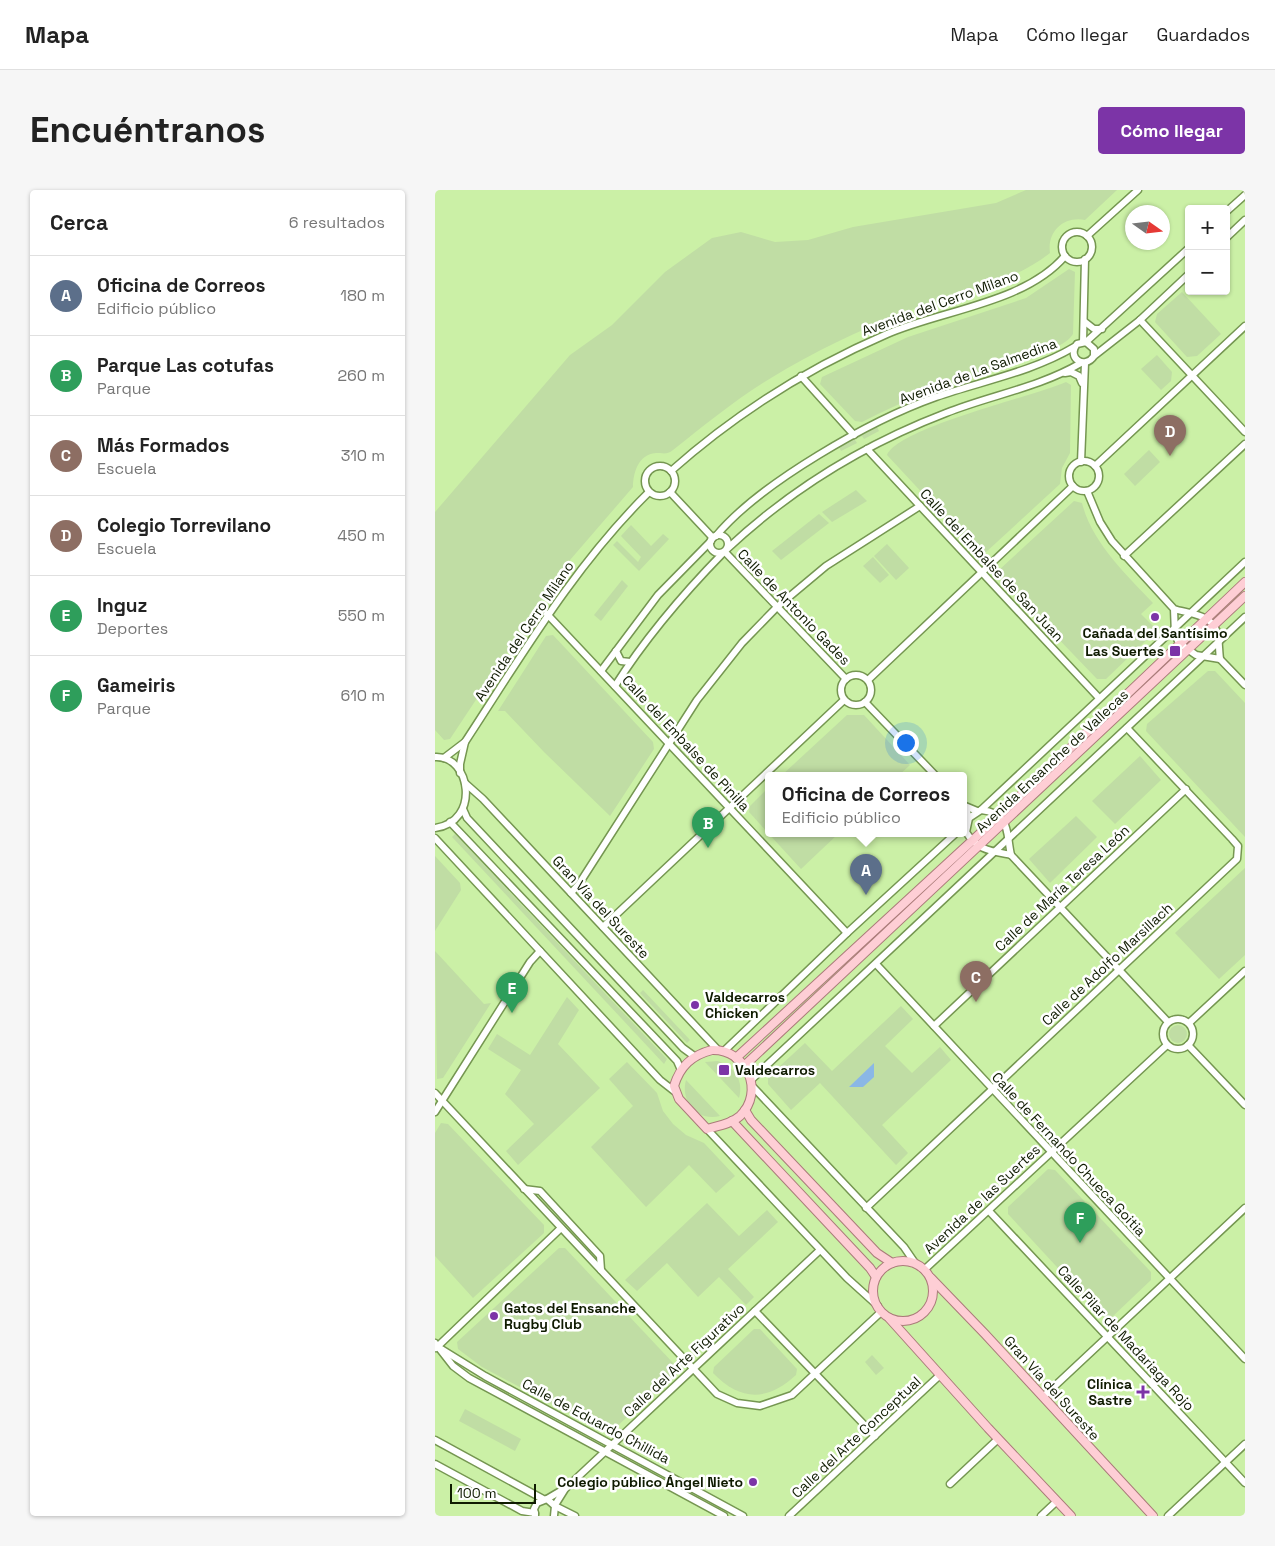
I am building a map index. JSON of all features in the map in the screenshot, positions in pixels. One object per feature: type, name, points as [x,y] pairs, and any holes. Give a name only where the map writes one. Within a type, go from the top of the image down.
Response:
[{"type":"main road","name":"Avenida Ensanche de Vallecas","points":[[736,1058],[999,816],[1245,582]]},
{"type":"main road","name":"Avenida Ensanche de Vallecas","points":[[745,1066],[1245,596]]},
{"type":"main road","points":[[721,1051],[736,1058],[745,1066],[752,1083],[749,1103],[745,1110],[732,1121],[707,1128],[685,1107],[675,1091],[676,1078],[694,1056],[721,1051]]},
{"type":"main road","points":[[745,1110],[748,1116],[877,1254],[891,1263]]},
{"type":"main road","points":[[732,1121],[877,1277]]},
{"type":"main road","points":[[889,1318],[899,1321],[910,1321],[928,1309],[933,1289],[931,1278],[915,1263],[903,1261],[891,1263],[883,1269],[877,1277],[873,1289],[879,1309],[1071,1516]]},
{"type":"main road","name":"Gran Vía del Sureste","points":[[931,1278],[1153,1516]]},
{"type":"street","points":[[1087,236],[1138,190]]},
{"type":"street","points":[[1230,208],[1245,195]]},
{"type":"street","points":[[1230,234],[1245,220]]},
{"type":"street","points":[[1085,259],[1072,261],[1065,256],[1062,246],[1065,237],[1078,232],[1087,236],[1092,248],[1085,259],[1085,342]]},
{"type":"street","points":[[1083,363],[1074,356],[1074,347],[1085,342],[1101,329],[1187,250]]},
{"type":"street","name":"Avenida del Cerro Milano","points":[[671,471],[742,414],[801,376],[889,333],[1023,287],[1057,265],[1065,256]]},
{"type":"street","points":[[1083,363],[1090,361],[1185,278]]},
{"type":"street","points":[[1139,320],[1245,432]]},
{"type":"street","points":[[1085,322],[1094,329],[1101,329]]},
{"type":"street","points":[[1095,466],[1245,326]]},
{"type":"street","points":[[1085,342],[1092,346],[1094,356]]},
{"type":"street","name":"Avenida de La Salmedina","points":[[601,671],[658,595],[713,538],[773,487],[854,435],[934,398],[1027,369],[1074,347]]},
{"type":"street","points":[[1081,462],[1083,363]]},
{"type":"street","name":"Avenida de La Salmedina","points":[[615,686],[630,662],[673,606],[725,551],[800,490],[867,449],[947,412],[1032,386],[1083,363]]},
{"type":"street","points":[[1064,373],[1071,372],[1079,376],[1083,384]]},
{"type":"street","points":[[801,376],[854,435]]},
{"type":"street","points":[[1124,556],[1245,444]]},
{"type":"street","name":"Calle del Embalse de San Juan","points":[[867,449],[1099,698]]},
{"type":"street","points":[[1073,486],[1069,474],[1073,466],[1081,462],[1095,466],[1099,474],[1098,483],[1087,491]]},
{"type":"street","points":[[662,466],[671,471],[675,480],[670,492],[661,497],[649,492],[645,477],[652,468],[662,466]]},
{"type":"street","points":[[1073,486],[1087,491],[1100,522],[1124,556],[1173,609],[1177,627],[1175,635],[1179,643],[1187,651],[1196,655],[1220,659],[1245,685]]},
{"type":"street","points":[[868,680],[1073,486]]},
{"type":"street","name":"Avenida del Cerro Milano","points":[[461,773],[460,764],[465,742],[547,614],[609,533],[649,492]]},
{"type":"street","points":[[670,492],[713,538],[725,538],[728,543],[725,551],[712,551],[713,538]]},
{"type":"street","points":[[571,893],[579,884],[697,700],[777,607],[827,566],[920,506]]},
{"type":"street","name":"Calle de Antonio Gades","points":[[725,551],[846,679]]},
{"type":"street","name":"Avenida Ensanche de Vallecas","points":[[967,822],[1192,614],[1245,562]]},
{"type":"street","points":[[1173,609],[1206,618],[1218,634],[1220,659]]},
{"type":"street","name":"Calle del Embalse de Pinilla","points":[[547,614],[847,933]]},
{"type":"street","name":"Avenida Ensanche de Vallecas","points":[[752,1083],[1008,838],[1245,617]]},
{"type":"street","points":[[616,651],[617,658],[621,661],[630,662]]},
{"type":"street","points":[[857,675],[868,680],[871,690],[865,702],[851,705],[844,700],[841,687],[846,679],[857,675]]},
{"type":"street","points":[[769,772],[844,700]]},
{"type":"street","points":[[865,702],[932,772]]},
{"type":"street","name":"Calle de Adolfo Marsillach","points":[[866,1208],[1237,859],[1237,846],[1232,839],[1127,728]]},
{"type":"street","name":"Avenida del Cerro Milano","points":[[440,758],[465,742]]},
{"type":"street","points":[[435,751],[440,758],[461,773],[465,782],[467,797],[463,809],[451,822],[435,828]]},
{"type":"street","points":[[603,927],[765,776]]},
{"type":"street","name":"Gran Vía del Sureste","points":[[465,782],[483,798],[721,1051]]},
{"type":"street","name":"Calle de María Teresa León","points":[[934,1026],[1186,790]]},
{"type":"street","points":[[967,806],[999,816],[1005,823],[1011,855],[1168,1022]]},
{"type":"street","points":[[463,809],[467,818],[683,1048],[694,1056]]},
{"type":"street","points":[[451,822],[677,1061],[681,1070]]},
{"type":"street","points":[[967,834],[979,847],[1011,855]]},
{"type":"street","name":"Avenida Ensanche de Vallecas","points":[[721,1051],[952,837]]},
{"type":"street","points":[[435,838],[660,1080],[675,1091]]},
{"type":"street","points":[[435,1112],[530,962],[540,951]]},
{"type":"street","name":"Calle de Fernando Chueca Goitia","points":[[876,964],[1245,1359]]},
{"type":"street","points":[[1189,1023],[1245,971]]},
{"type":"street","points":[[1179,1019],[1189,1023],[1193,1034],[1189,1045],[1179,1049],[1167,1045],[1163,1034],[1168,1022],[1179,1019]]},
{"type":"street","name":"Avenida de las Suertes","points":[[924,1270],[1167,1045]]},
{"type":"street","points":[[1189,1045],[1245,1105]]},
{"type":"street","points":[[752,1083],[904,1247],[915,1263]]},
{"type":"street","points":[[435,1093],[717,1394],[737,1403],[760,1406],[781,1401],[792,1395],[879,1309],[863,1296],[707,1128]]},
{"type":"street","points":[[524,1188],[540,1191],[600,1256],[601,1270]]},
{"type":"street","points":[[1043,1397],[1245,1208]]},
{"type":"street","name":"Calle Pilar de Madariaga Rojo","points":[[989,1211],[1245,1483]]},
{"type":"street","points":[[436,1346],[561,1228]]},
{"type":"street","name":"Calle del Arte Figurativo","points":[[555,1505],[565,1489],[820,1250]]},
{"type":"street","points":[[755,1311],[875,1436]]},
{"type":"street","name":"Calle de Eduardo Chillida","points":[[436,1346],[485,1376],[743,1516]]},
{"type":"street","name":"Calle de Eduardo Chillida","points":[[436,1346],[453,1366],[469,1378],[724,1516]]},
{"type":"street","name":"Calle del Arte Conceptual","points":[[789,1516],[940,1376]]},
{"type":"street","points":[[950,1484],[998,1439]]},
{"type":"street","points":[[435,1440],[575,1516]]},
{"type":"street","points":[[1168,1516],[1245,1444]]},
{"type":"street","points":[[435,1464],[522,1511],[535,1515],[537,1503],[545,1499]]},
{"type":"street","name":"Calle del Arte Figurativo","points":[[545,1499],[565,1489]]},
{"type":"street","points":[[1041,1516],[1057,1501]]},
{"type":"street","points":[[554,1516],[555,1505]]},
{"type":"green space","points":[[1026,190],[1117,190],[1085,220],[1070,220],[1059,227],[1051,238],[1050,253],[1016,274],[923,306],[836,342],[758,386],[721,412],[671,452],[650,454],[645,457],[638,466],[634,476],[633,487],[564,567],[450,739],[444,740],[435,730],[435,512],[570,355],[612,325],[665,272],[712,238],[741,232],[775,242],[808,240],[853,227],[996,203]]},
{"type":"green space","points":[[1069,269],[1075,272],[1073,334],[1065,342],[1049,351],[1007,367],[920,395],[862,422],[855,421],[820,384],[822,377],[908,337],[1026,298]]},
{"type":"green space","points":[[1182,292],[1221,334],[1197,356],[1187,357],[1155,322],[1157,314]]},
{"type":"green space","points":[[1157,355],[1172,372],[1171,381],[1161,390],[1141,369]]},
{"type":"green space","points":[[1066,382],[1071,385],[1070,453],[1062,468],[1060,484],[985,553],[979,554],[887,455],[897,444],[940,424]]},
{"type":"green space","points":[[877,427],[879,431],[864,439],[862,436],[855,440],[857,443],[841,451],[839,447]]},
{"type":"green space","points":[[1149,450],[1160,462],[1135,486],[1124,474]]},
{"type":"green space","points":[[856,490],[867,501],[832,522],[822,512]]},
{"type":"green space","points":[[1074,501],[1082,503],[1087,518],[1102,545],[1121,569],[1153,603],[1141,614],[1157,630],[1106,679],[1097,679],[1000,578],[999,570]]},
{"type":"green space","points":[[819,514],[829,523],[781,560],[772,551]]},
{"type":"green space","points":[[631,525],[651,546],[663,534],[669,539],[639,571],[613,545],[617,541],[638,562],[641,557],[621,536]]},
{"type":"green space","points":[[887,544],[909,568],[896,580],[874,556]]},
{"type":"green space","points":[[873,557],[889,575],[880,583],[863,566]]},
{"type":"green space","points":[[622,580],[628,586],[601,621],[594,615]]},
{"type":"green space","points":[[553,635],[653,742],[654,749],[610,816],[505,711],[498,711],[546,636]]},
{"type":"green space","points":[[1208,671],[1215,671],[1245,703],[1245,837],[1146,731],[1147,724]]},
{"type":"green space","points":[[847,715],[864,715],[910,765],[902,772],[785,772]]},
{"type":"green space","points":[[1140,756],[1161,780],[1115,824],[1092,801]]},
{"type":"green space","points":[[765,791],[765,830],[749,812],[750,806]]},
{"type":"green space","points":[[1076,816],[1097,837],[1050,883],[1029,859]]},
{"type":"green space","points":[[455,834],[667,1059],[664,1064],[452,837]]},
{"type":"green space","points":[[772,837],[835,837],[801,869]]},
{"type":"green space","points":[[435,856],[460,883],[461,890],[435,931]]},
{"type":"green space","points":[[1245,868],[1245,955],[1219,979],[1175,933]]},
{"type":"green space","points":[[435,951],[484,1004],[491,1003],[443,1078],[437,1079]]},
{"type":"green space","points":[[643,990],[690,1040],[687,1043],[640,993]]},
{"type":"green space","points":[[567,997],[579,1010],[558,1044],[600,1088],[518,1165],[506,1151],[534,1124],[505,1094],[521,1070],[488,1049],[497,1034],[530,1055]]},
{"type":"green space","points":[[901,1006],[913,1019],[885,1046],[912,1073],[940,1047],[951,1060],[882,1125],[908,1153],[896,1165],[820,1083],[791,1110],[768,1084],[768,1077],[805,1043],[832,1071]]},
{"type":"green space","points":[[1174,1025],[1182,1025],[1187,1030],[1185,1041],[1174,1043],[1169,1038],[1169,1030]]},
{"type":"green space","points":[[718,1061],[729,1067],[739,1080],[739,1098],[705,1062]]},
{"type":"green space","points":[[627,1062],[657,1093],[663,1111],[673,1124],[686,1135],[704,1143],[735,1176],[716,1193],[689,1165],[646,1207],[591,1147],[633,1106],[609,1079]]},
{"type":"green space","points":[[686,1080],[720,1116],[704,1116],[692,1108],[686,1095]]},
{"type":"green space","points":[[441,1123],[448,1124],[544,1225],[544,1233],[473,1298],[435,1256],[435,1133]]},
{"type":"green space","points":[[1048,1169],[1055,1170],[1151,1272],[1151,1280],[1111,1318],[1104,1318],[1008,1214],[1008,1207]]},
{"type":"green space","points":[[707,1203],[739,1236],[767,1210],[778,1222],[728,1269],[754,1297],[746,1305],[719,1277],[698,1297],[667,1263],[637,1291],[625,1280]]},
{"type":"green space","points":[[559,1248],[565,1248],[675,1365],[675,1372],[611,1432],[604,1432],[482,1367],[458,1349],[457,1342]]},
{"type":"green space","points":[[754,1329],[760,1329],[797,1369],[796,1375],[785,1384],[764,1394],[754,1395],[733,1389],[713,1373],[714,1367]]},
{"type":"green space","points":[[872,1355],[884,1368],[876,1375],[865,1362]]},
{"type":"green space","points":[[465,1409],[521,1439],[515,1451],[459,1421]]},
{"type":"water","points":[[874,1063],[874,1077],[863,1087],[849,1087]]},
{"type":"place","name":"Colegio Torrevilano","points":[[1170,456]]},
{"type":"place","name":"Cañada del Santísimo","points":[[1155,617]]},
{"type":"place","name":"Las Suertes","points":[[1175,651]]},
{"type":"place","name":"Parque Las cotufas","points":[[708,848]]},
{"type":"place","name":"Oficina de Correos","points":[[866,895]]},
{"type":"place","name":"Más Formados","points":[[976,1002]]},
{"type":"place","name":"Valdecarros Chicken","points":[[695,1005]]},
{"type":"place","name":"Inguz","points":[[512,1013]]},
{"type":"place","name":"Valdecarros","points":[[724,1070]]},
{"type":"place","name":"Gameiris","points":[[1080,1243]]},
{"type":"place","name":"Gatos del Ensanche Rugby Club","points":[[494,1316]]},
{"type":"place","name":"Clínica Sastre","points":[[1143,1392]]},
{"type":"place","name":"Colegio público Ángel Nieto","points":[[753,1482]]}]
